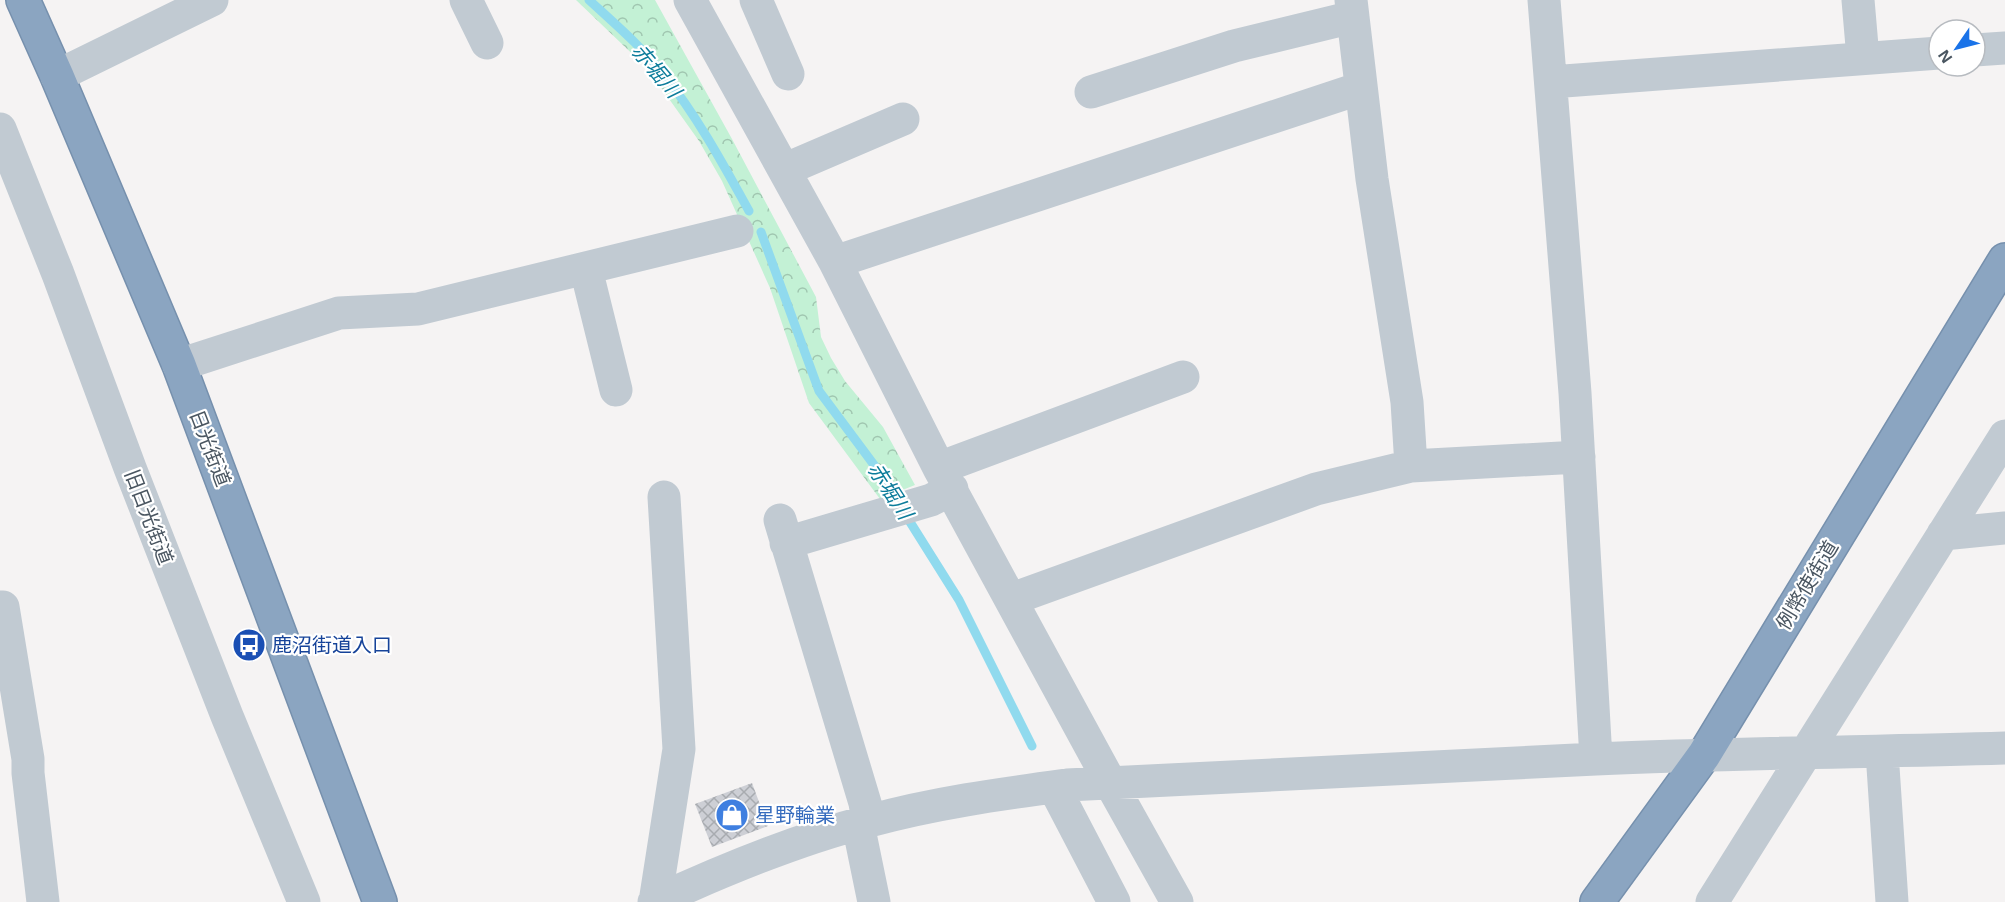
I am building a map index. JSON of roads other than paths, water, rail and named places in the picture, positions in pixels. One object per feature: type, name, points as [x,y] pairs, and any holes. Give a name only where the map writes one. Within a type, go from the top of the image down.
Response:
[{"type":"highway","name":"日光街道","points":[[23,0],[179,365],[380,902]]},
{"type":"highway","name":"例幣使街道","points":[[1597,902],[1704,754],[2005,260]]},
{"type":"street","points":[[57,76],[212,0]]},
{"type":"street","points":[[465,0],[487,43]]},
{"type":"street","points":[[690,0],[835,262],[946,478],[1177,902]]},
{"type":"street","points":[[756,0],[789,74]]},
{"type":"street","points":[[1544,0],[1579,458],[1596,759]]},
{"type":"street","points":[[1858,0],[1863,58]]},
{"type":"street","points":[[1091,92],[1341,10],[1361,88],[1372,179],[1407,402],[1412,466]]},
{"type":"street","points":[[1987,50],[2005,48]]},
{"type":"street","points":[[1551,82],[1927,54]]},
{"type":"street","points":[[835,262],[1361,88]]},
{"type":"street","points":[[784,170],[903,119]]},
{"type":"street","name":"旧日光街道","points":[[0,129],[219,695],[304,902]]},
{"type":"street","points":[[179,365],[339,313],[418,309],[737,231]]},
{"type":"street","points":[[586,269],[616,390]]},
{"type":"street","points":[[874,902],[863,822],[862,791],[783,531],[931,500],[946,478],[1183,377]]},
{"type":"street","points":[[1712,902],[2005,436]]},
{"type":"street","points":[[1012,599],[1316,489],[1412,466],[1579,458]]},
{"type":"street","points":[[654,902],[680,749],[664,497]]},
{"type":"street","points":[[1943,534],[2005,528]]},
{"type":"street","points":[[0,607],[3,607],[28,759],[43,902]]},
{"type":"street","points":[[654,902],[722,872],[863,822],[981,797],[1054,787],[1704,754],[1805,754],[2005,748]]},
{"type":"street","points":[[1882,752],[1892,902]]},
{"type":"street","points":[[1054,787],[1114,902]]},
{"type":"waterway","name":"赤堀川","points":[[589,0],[628,36],[664,75],[688,107],[749,211]]},
{"type":"waterway","name":"赤堀川","points":[[761,232],[819,391],[886,481],[898,502]]},
{"type":"waterway","name":"赤堀川","points":[[905,514],[959,600],[1032,746]]},
{"type":"place","name":"鹿沼街道入口","points":[[249,645]]},
{"type":"place","name":"星野輪業","points":[[732,815]]}]
